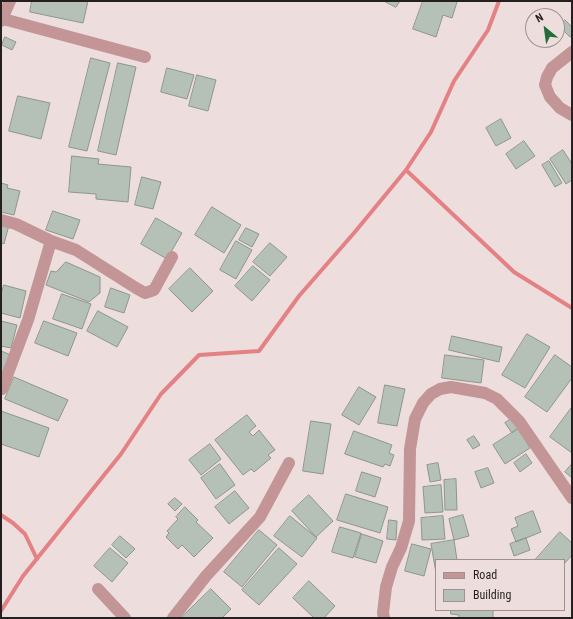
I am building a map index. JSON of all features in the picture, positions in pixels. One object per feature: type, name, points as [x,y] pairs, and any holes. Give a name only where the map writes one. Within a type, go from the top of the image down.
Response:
[{"type":"street","points":[[10,1],[2,18],[145,57]]},
{"type":"street","points":[[572,52],[552,68],[545,85],[550,97],[560,108],[572,115]]},
{"type":"street","points":[[1,220],[16,224],[51,241],[76,250],[145,293],[154,290],[172,257]]},
{"type":"street","points":[[2,389],[28,320],[51,241]]},
{"type":"street","points":[[384,618],[383,613],[386,586],[392,567],[401,548],[409,521],[410,449],[415,419],[423,403],[431,394],[440,389],[452,388],[485,393],[497,399],[519,421],[572,498]]},
{"type":"street","points":[[173,618],[206,576],[260,517],[289,463]]},
{"type":"street","points":[[98,589],[125,618]]},
{"type":"building","points":[[32,1],[88,1],[83,23],[30,12]]},
{"type":"building","points":[[384,1],[400,1],[396,7]]},
{"type":"building","points":[[423,1],[457,2],[452,18],[443,15],[436,37],[413,29]]},
{"type":"building","points":[[565,20],[572,27],[572,36],[570,37],[565,32]]},
{"type":"building","points":[[5,37],[16,42],[12,50],[2,45]]},
{"type":"building","points":[[91,58],[110,63],[87,151],[69,147]]},
{"type":"building","points":[[118,63],[136,67],[116,155],[98,151]]},
{"type":"building","points":[[167,68],[194,75],[187,99],[161,92]]},
{"type":"building","points":[[197,75],[216,80],[208,111],[189,106]]},
{"type":"building","points":[[18,96],[50,103],[41,139],[9,131]]},
{"type":"building","points":[[501,119],[511,138],[496,146],[486,128]]},
{"type":"building","points":[[524,141],[535,156],[516,169],[506,154]]},
{"type":"building","points":[[563,150],[572,164],[572,180],[566,184],[550,159]]},
{"type":"building","points":[[72,156],[99,159],[98,164],[131,167],[128,202],[96,199],[96,194],[69,192]]},
{"type":"building","points":[[549,161],[562,183],[555,187],[542,165]]},
{"type":"building","points":[[142,177],[161,182],[153,209],[135,205]]},
{"type":"building","points":[[1,183],[8,185],[7,188],[20,191],[14,215],[1,212]]},
{"type":"building","points":[[212,207],[241,225],[224,253],[195,235]]},
{"type":"building","points":[[53,211],[80,220],[73,239],[46,230]]},
{"type":"building","points":[[156,218],[182,233],[167,259],[141,244]]},
{"type":"building","points":[[1,223],[9,225],[4,244],[1,243]]},
{"type":"building","points":[[246,228],[259,234],[252,247],[239,240]]},
{"type":"building","points":[[236,241],[252,250],[236,279],[220,270]]},
{"type":"building","points":[[270,243],[287,257],[270,276],[253,262]]},
{"type":"building","points":[[66,262],[100,277],[100,293],[89,302],[46,285],[51,271],[56,272]]},
{"type":"building","points":[[253,266],[270,280],[252,301],[235,286]]},
{"type":"building","points":[[190,268],[213,291],[192,312],[169,289]]},
{"type":"building","points":[[4,285],[26,291],[20,318],[1,313],[1,295]]},
{"type":"building","points":[[111,288],[130,295],[124,313],[105,307]]},
{"type":"building","points":[[62,294],[91,304],[82,329],[53,319]]},
{"type":"building","points":[[98,311],[128,327],[117,347],[87,331]]},
{"type":"building","points":[[1,321],[17,325],[11,348],[1,346]]},
{"type":"building","points":[[44,321],[77,333],[68,356],[35,343]]},
{"type":"building","points":[[527,334],[550,347],[525,388],[502,375]]},
{"type":"building","points":[[452,336],[502,347],[499,362],[449,350]]},
{"type":"building","points":[[1,351],[11,355],[1,377]]},
{"type":"building","points":[[445,355],[484,360],[481,383],[442,378]]},
{"type":"building","points":[[555,355],[572,367],[572,378],[547,412],[525,397]]},
{"type":"building","points":[[14,377],[68,400],[58,421],[5,399]]},
{"type":"building","points":[[385,385],[405,389],[397,426],[378,423]]},
{"type":"building","points":[[359,387],[376,397],[359,425],[342,415]]},
{"type":"building","points":[[572,407],[572,453],[550,437]]},
{"type":"building","points":[[1,411],[49,428],[39,457],[1,444]]},
{"type":"building","points":[[247,415],[256,426],[249,432],[253,436],[259,430],[275,450],[268,455],[271,458],[254,472],[251,469],[243,475],[215,440]]},
{"type":"building","points":[[511,419],[518,428],[512,433],[505,423]]},
{"type":"building","points":[[311,421],[331,424],[323,474],[303,471]]},
{"type":"building","points":[[518,429],[530,448],[505,464],[493,445]]},
{"type":"building","points":[[354,431],[392,445],[389,453],[394,455],[390,466],[385,464],[383,467],[345,454]]},
{"type":"building","points":[[474,436],[480,445],[473,449],[467,440]]},
{"type":"building","points":[[210,444],[221,459],[201,475],[189,460]]},
{"type":"building","points":[[526,454],[532,463],[520,472],[514,463]]},
{"type":"building","points":[[438,463],[441,480],[430,482],[427,465]]},
{"type":"building","points":[[220,464],[235,485],[216,499],[201,478]]},
{"type":"building","points":[[572,464],[572,478],[565,472]]},
{"type":"building","points":[[488,468],[494,483],[481,488],[475,472]]},
{"type":"building","points":[[362,472],[381,478],[375,497],[356,491]]},
{"type":"building","points":[[456,479],[457,510],[445,510],[444,480]]},
{"type":"building","points":[[441,485],[443,512],[425,513],[423,487]]},
{"type":"building","points":[[235,491],[249,508],[229,524],[215,507]]},
{"type":"building","points":[[346,494],[388,507],[380,533],[337,520]]},
{"type":"building","points":[[309,495],[333,521],[316,537],[292,511]]},
{"type":"building","points":[[175,498],[182,504],[175,511],[168,504]]},
{"type":"building","points":[[185,507],[198,520],[196,522],[213,538],[194,557],[182,545],[178,549],[166,537],[169,533],[167,531],[178,519],[176,517]]},
{"type":"building","points":[[533,511],[541,532],[516,542],[511,529],[518,526],[515,518]]},
{"type":"building","points":[[463,515],[469,536],[454,540],[449,519]]},
{"type":"building","points":[[290,516],[317,538],[302,557],[274,536]]},
{"type":"building","points":[[443,516],[445,539],[422,540],[421,518]]},
{"type":"building","points":[[389,520],[397,521],[396,540],[387,539]]},
{"type":"building","points":[[340,527],[361,533],[353,558],[332,552]]},
{"type":"building","points":[[259,530],[277,545],[242,587],[224,572]]},
{"type":"building","points":[[560,532],[572,543],[572,555],[565,563],[565,559],[536,559]]},
{"type":"building","points":[[362,534],[383,541],[376,563],[355,557]]},
{"type":"building","points":[[120,536],[135,549],[126,558],[112,545]]},
{"type":"building","points":[[526,538],[530,550],[514,556],[510,544]]},
{"type":"building","points":[[454,540],[457,559],[435,559],[435,567],[431,544]]},
{"type":"building","points":[[412,544],[431,549],[424,576],[405,571]]},
{"type":"building","points":[[110,548],[128,563],[112,582],[94,566]]},
{"type":"building","points":[[279,548],[297,564],[259,605],[242,590]]},
{"type":"building","points":[[309,581],[335,606],[324,618],[314,618],[293,598]]},
{"type":"building","points":[[211,589],[231,609],[222,618],[181,618]]},
{"type":"building","points":[[451,611],[493,611],[493,618],[459,618],[459,615],[451,614]]},
{"type":"waterway","points":[[1,611],[23,576],[121,454],[161,394],[199,355],[259,351],[299,296],[406,170],[431,132],[454,81],[488,30],[499,1]]},
{"type":"waterway","points":[[406,170],[514,272],[572,308]]},
{"type":"waterway","points":[[1,515],[25,534],[37,559]]}]
